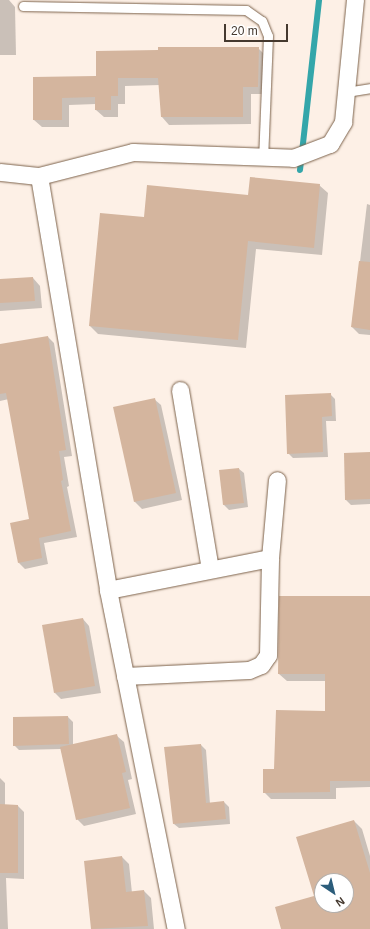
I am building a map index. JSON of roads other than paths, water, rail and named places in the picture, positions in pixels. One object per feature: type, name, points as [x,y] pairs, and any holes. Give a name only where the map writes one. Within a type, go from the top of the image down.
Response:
[{"type":"street","points":[[0,172],[39,176],[133,152],[293,158],[330,144],[343,122],[355,0]]},
{"type":"street","points":[[39,176],[108,590],[176,929]]},
{"type":"street","points":[[180,390],[210,569]]},
{"type":"street","points":[[125,676],[249,670],[260,665],[268,655],[270,558],[277,480]]},
{"type":"street","points":[[108,590],[270,558]]},
{"type":"lane","points":[[23,6],[246,10],[262,22],[268,36],[263,158]]},
{"type":"lane","points":[[346,92],[370,88]]},
{"type":"waterway","points":[[300,170],[319,0]]}]
